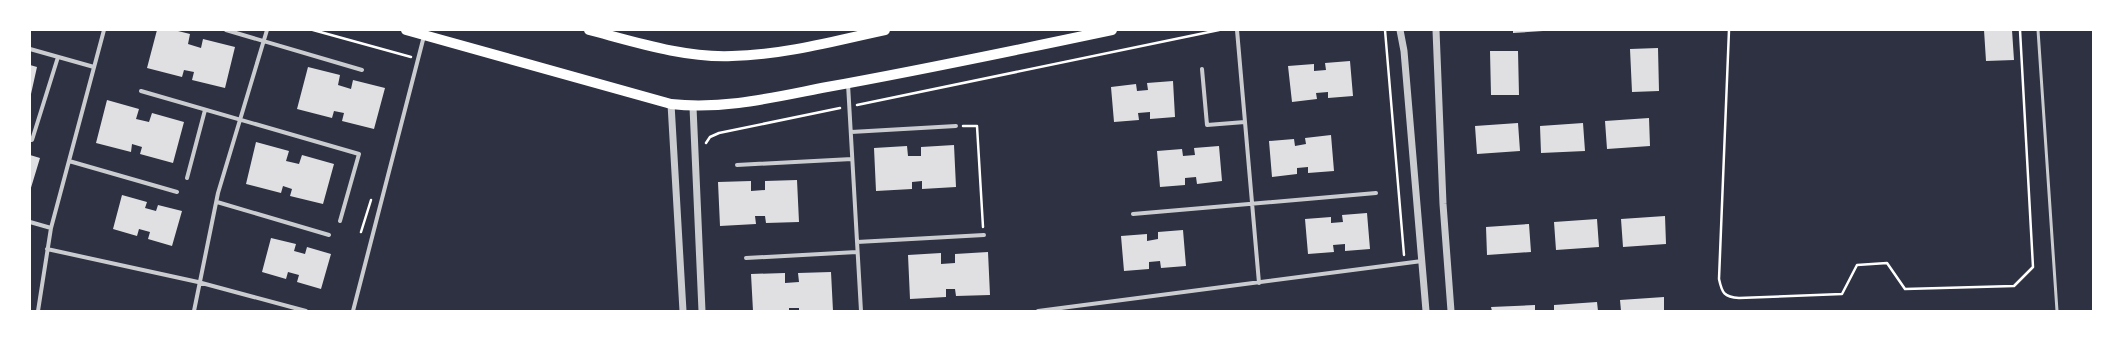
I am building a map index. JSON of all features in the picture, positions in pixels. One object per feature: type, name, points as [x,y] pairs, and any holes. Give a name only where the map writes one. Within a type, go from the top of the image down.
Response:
[{"type":"main road","points":[[406,30],[671,104],[693,107],[723,106],[848,84],[1112,30]]},
{"type":"main road","points":[[589,30],[689,54],[731,56],[761,54],[885,30]]},
{"type":"street","points":[[38,311],[51,228],[104,30]]},
{"type":"street","points":[[226,30],[362,70]]},
{"type":"street","points":[[194,311],[198,282],[217,202],[267,30]]},
{"type":"street","points":[[1237,30],[1259,283]]},
{"type":"street","points":[[1400,30],[1404,51],[1426,311]]},
{"type":"street","points":[[1436,30],[1443,204],[1451,311]]},
{"type":"street","points":[[353,311],[424,35]]},
{"type":"street","points":[[30,49],[94,67]]},
{"type":"street","points":[[30,140],[32,140],[58,57]]},
{"type":"street","points":[[1202,69],[1207,125],[1245,122]]},
{"type":"street","points":[[848,84],[861,311]]},
{"type":"street","points":[[141,91],[359,154],[340,221]]},
{"type":"street","points":[[671,104],[683,311]]},
{"type":"street","points":[[693,107],[702,311]]},
{"type":"street","points":[[186,178],[205,110]]},
{"type":"street","points":[[851,132],[956,126]]},
{"type":"street","points":[[737,165],[852,159]]},
{"type":"street","points":[[69,161],[177,192]]},
{"type":"street","points":[[1133,214],[1376,193]]},
{"type":"street","points":[[217,202],[329,235]]},
{"type":"street","points":[[30,222],[51,228]]},
{"type":"street","points":[[857,242],[984,236]]},
{"type":"street","points":[[47,249],[198,282],[306,311]]},
{"type":"street","points":[[746,258],[857,252]]},
{"type":"street","points":[[1038,311],[1422,261]]},
{"type":"lane","points":[[2038,30],[2057,311]]},
{"type":"path","points":[[313,30],[418,59]]},
{"type":"path","points":[[706,148],[706,141],[710,136],[719,133],[988,79],[1219,30]]},
{"type":"path","points":[[1385,30],[1404,264]]},
{"type":"path","points":[[1729,30],[1719,279],[1721,290],[1729,297],[1739,298],[1842,294],[1857,265],[1886,262],[1905,288],[2014,286],[2033,267],[2020,30]]},
{"type":"path","points":[[956,126],[977,126],[984,236]]},
{"type":"building","points":[[157,30],[174,30],[190,34],[188,44],[201,48],[203,39],[235,47],[225,88],[192,80],[194,72],[184,70],[182,77],[147,68]]},
{"type":"building","points":[[1513,30],[1542,30],[1543,31],[1513,33]]},
{"type":"building","points":[[1984,30],[2012,30],[2014,60],[1986,61]]},
{"type":"building","points":[[1658,48],[1659,91],[1632,92],[1630,49]]},
{"type":"building","points":[[1490,51],[1518,51],[1519,95],[1491,95]]},
{"type":"building","points":[[1350,61],[1353,96],[1328,98],[1328,92],[1316,93],[1317,99],[1292,102],[1288,66],[1314,64],[1314,71],[1326,70],[1325,63]]},
{"type":"building","points":[[30,65],[37,67],[31,94],[30,94]]},
{"type":"building","points":[[308,67],[340,75],[338,85],[351,89],[353,80],[385,88],[374,129],[342,121],[344,113],[334,111],[332,118],[297,109]]},
{"type":"building","points":[[1173,81],[1175,117],[1150,119],[1150,112],[1138,113],[1139,120],[1114,122],[1111,87],[1136,84],[1137,91],[1148,90],[1147,83]]},
{"type":"building","points":[[107,100],[139,109],[136,119],[149,122],[152,113],[184,122],[173,163],[140,154],[142,147],[132,144],[131,152],[96,143]]},
{"type":"building","points":[[1649,118],[1650,146],[1607,149],[1605,121]]},
{"type":"building","points":[[1518,123],[1520,151],[1477,154],[1475,126]]},
{"type":"building","points":[[1583,123],[1585,151],[1541,153],[1540,126]]},
{"type":"building","points":[[1331,135],[1334,171],[1308,173],[1308,167],[1297,168],[1297,174],[1272,177],[1269,141],[1294,139],[1295,146],[1306,144],[1305,138]]},
{"type":"building","points":[[256,142],[289,151],[286,161],[299,164],[302,155],[334,164],[323,204],[290,196],[292,189],[283,186],[281,193],[246,184]]},
{"type":"building","points":[[954,145],[956,187],[922,189],[922,181],[912,182],[912,189],[876,191],[874,148],[907,146],[908,156],[921,156],[921,147]]},
{"type":"building","points":[[1219,146],[1222,181],[1197,184],[1196,177],[1185,178],[1185,185],[1160,187],[1157,151],[1182,149],[1183,156],[1195,155],[1194,148]]},
{"type":"building","points":[[30,155],[40,158],[30,191]]},
{"type":"building","points":[[797,180],[799,222],[766,223],[765,216],[755,216],[756,224],[720,226],[718,182],[751,181],[751,191],[765,190],[765,181]]},
{"type":"building","points":[[122,195],[147,202],[145,208],[156,211],[158,205],[182,211],[172,246],[148,239],[150,232],[139,229],[137,236],[113,229]]},
{"type":"building","points":[[1367,213],[1370,249],[1345,251],[1345,244],[1333,245],[1334,252],[1308,254],[1305,219],[1331,217],[1331,223],[1343,222],[1342,215]]},
{"type":"building","points":[[1665,216],[1666,244],[1623,247],[1621,219]]},
{"type":"building","points":[[1597,219],[1599,247],[1556,250],[1554,222]]},
{"type":"building","points":[[1529,224],[1531,252],[1487,255],[1486,227]]},
{"type":"building","points":[[1183,230],[1186,266],[1161,268],[1160,261],[1149,262],[1149,269],[1124,271],[1121,236],[1147,234],[1147,241],[1158,239],[1158,232]]},
{"type":"building","points":[[271,238],[296,244],[294,251],[305,254],[307,247],[331,254],[321,289],[297,282],[299,275],[288,272],[286,279],[262,272]]},
{"type":"building","points":[[988,252],[990,295],[956,296],[955,289],[946,289],[946,297],[910,299],[908,255],[941,253],[941,264],[955,263],[955,254]]},
{"type":"building","points":[[831,272],[833,311],[799,311],[799,308],[789,308],[789,311],[753,311],[751,274],[785,273],[785,283],[799,282],[798,273]]},
{"type":"building","points":[[1664,297],[1664,311],[1621,311],[1620,300]]},
{"type":"building","points":[[1597,302],[1598,311],[1554,311],[1554,305]]},
{"type":"building","points":[[1535,305],[1535,311],[1492,311],[1491,307]]}]
